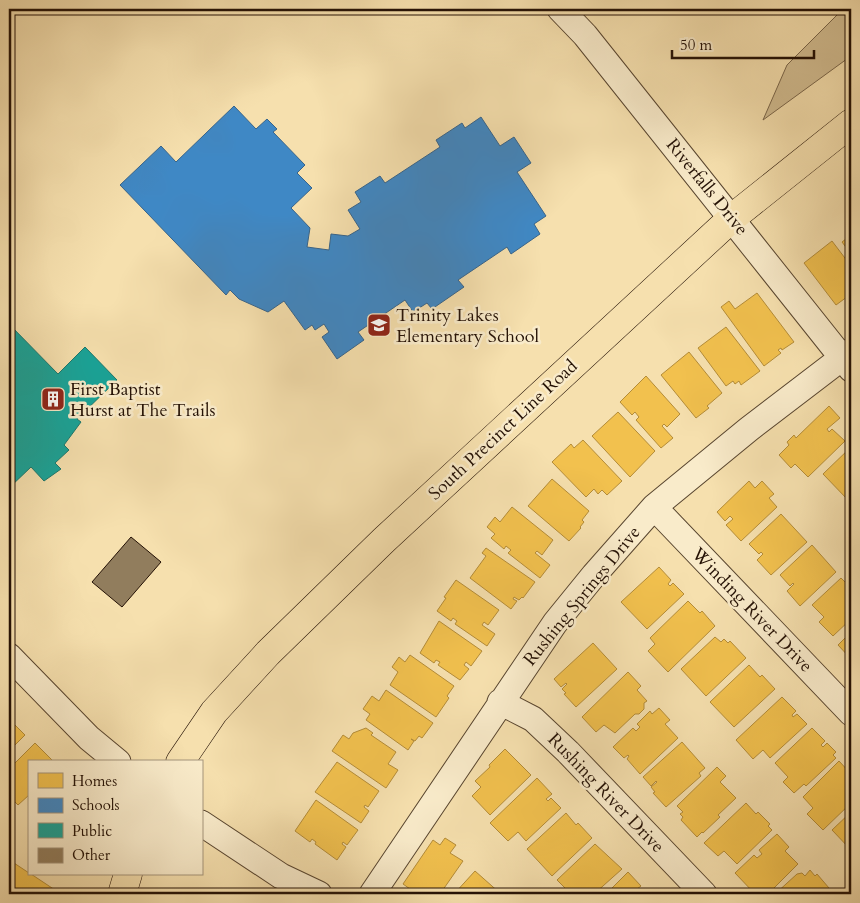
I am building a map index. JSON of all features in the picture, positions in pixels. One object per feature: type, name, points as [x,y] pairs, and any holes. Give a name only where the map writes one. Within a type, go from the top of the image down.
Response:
[{"type":"main road","name":"South Precinct Line Road","points":[[181,760],[214,712],[268,653],[384,540],[732,218],[851,123]]},
{"type":"main road","points":[[122,894],[127,876]]},
{"type":"street","name":"Riverfalls Drive","points":[[560,9],[585,35],[848,359]]},
{"type":"street","name":"Rushing Springs Drive","points":[[372,894],[500,702],[556,623],[594,575],[654,507],[748,429],[848,359]]},
{"type":"street","name":"Winding River Drive","points":[[654,507],[851,713]]},
{"type":"street","points":[[9,656],[89,738],[116,760]]},
{"type":"street","name":"Rushing River Drive","points":[[500,702],[533,719],[568,752],[704,894]]},
{"type":"street","points":[[202,824],[281,876],[319,894]]},
{"type":"shaded area","points":[[843,9],[851,9],[851,56],[763,120],[787,65]]},
{"type":"building: Homes","points":[[851,235],[851,254],[842,242]]},
{"type":"building: Homes","points":[[832,241],[851,266],[851,294],[836,305],[804,263]]},
{"type":"building: Homes","points":[[757,293],[794,342],[782,350],[781,348],[778,350],[781,353],[764,366],[721,307],[729,301],[735,309]]},
{"type":"building: Homes","points":[[726,327],[760,371],[741,385],[739,381],[735,384],[733,381],[726,386],[698,348]]},
{"type":"building: Homes","points":[[689,352],[722,393],[707,406],[709,408],[696,418],[661,375]]},
{"type":"building: Homes","points":[[646,376],[680,414],[667,427],[664,424],[662,426],[673,438],[661,448],[636,420],[639,417],[635,412],[632,415],[620,402]]},
{"type":"building: Homes","points":[[829,406],[840,418],[827,429],[829,432],[832,429],[845,441],[808,477],[795,464],[791,468],[779,455],[789,445],[787,442],[794,435],[796,438]]},
{"type":"building: Homes","points":[[618,412],[655,451],[630,477],[592,436]]},
{"type":"building: Homes","points":[[583,440],[622,481],[607,495],[602,490],[598,494],[594,489],[586,497],[552,462],[571,444],[574,448]]},
{"type":"building: Homes","points":[[851,447],[851,497],[848,500],[823,474]]},
{"type":"building: Homes","points":[[552,479],[589,511],[582,520],[584,522],[581,528],[569,541],[528,506]]},
{"type":"building: Homes","points":[[749,481],[755,488],[762,481],[774,494],[769,498],[777,507],[741,541],[726,525],[733,519],[730,516],[725,521],[717,512]]},
{"type":"building: Homes","points":[[512,507],[553,540],[542,555],[537,551],[535,553],[550,565],[540,578],[508,553],[511,550],[506,546],[504,549],[491,538],[495,534],[487,527],[495,517],[500,522]]},
{"type":"building: Homes","points":[[781,514],[807,542],[771,575],[757,560],[763,554],[761,552],[759,554],[749,544]]},
{"type":"building: Homes","points":[[812,545],[836,572],[800,606],[787,591],[794,584],[790,586],[780,575]]},
{"type":"building: Homes","points":[[486,548],[535,582],[523,598],[519,600],[514,597],[513,599],[517,601],[511,609],[470,578],[486,556],[482,553]]},
{"type":"building: Homes","points":[[659,567],[671,580],[668,584],[670,586],[673,583],[684,594],[647,629],[621,602]]},
{"type":"building: Homes","points":[[841,578],[846,583],[851,581],[851,619],[833,636],[819,622],[824,617],[812,605]]},
{"type":"building: Homes","points":[[456,580],[499,610],[488,625],[484,622],[482,625],[495,634],[487,646],[455,624],[457,621],[453,618],[451,621],[437,611]]},
{"type":"building: Homes","points":[[688,601],[700,613],[702,611],[715,626],[668,672],[648,651],[655,644],[650,638]]},
{"type":"building: Homes","points":[[439,621],[482,651],[471,666],[466,662],[464,665],[469,669],[460,680],[438,665],[440,662],[436,660],[434,663],[420,653]]},
{"type":"building: Homes","points":[[851,632],[851,659],[838,645]]},
{"type":"building: Homes","points":[[715,637],[721,642],[724,639],[728,643],[730,641],[746,658],[706,696],[681,669]]},
{"type":"building: Homes","points":[[593,643],[617,669],[576,707],[562,689],[567,684],[561,687],[554,679]]},
{"type":"building: Homes","points":[[410,655],[454,686],[447,696],[449,698],[436,717],[390,685],[398,672],[392,667],[399,657],[405,662]]},
{"type":"building: Homes","points":[[749,665],[775,689],[734,727],[710,702]]},
{"type":"building: Homes","points":[[628,672],[641,686],[637,690],[647,701],[644,703],[644,709],[639,714],[635,714],[615,733],[604,725],[596,732],[582,717]]},
{"type":"building: Homes","points":[[386,690],[433,723],[422,738],[419,736],[415,741],[411,739],[414,741],[408,750],[366,720],[370,714],[363,709],[372,696],[379,701]]},
{"type":"building: Homes","points":[[782,697],[796,711],[792,715],[793,717],[797,714],[807,724],[770,758],[763,750],[753,759],[736,740]]},
{"type":"building: Homes","points":[[659,708],[670,720],[665,724],[678,738],[640,774],[627,759],[628,755],[624,758],[613,747],[633,728],[636,731],[640,727],[637,724],[650,711],[652,714]]},
{"type":"building: Homes","points":[[9,719],[25,735],[9,751]]},
{"type":"building: Homes","points":[[366,728],[373,733],[371,735],[396,752],[388,764],[398,770],[386,788],[332,751],[343,735],[349,739],[353,733]]},
{"type":"building: Homes","points":[[812,728],[825,741],[821,745],[823,747],[827,743],[836,752],[833,755],[836,758],[806,786],[804,784],[794,793],[783,782],[788,777],[775,763]]},
{"type":"building: Homes","points":[[682,742],[705,768],[699,773],[701,776],[666,807],[653,793],[655,792],[651,787],[657,782],[651,786],[643,777]]},
{"type":"building: Homes","points":[[35,743],[52,760],[28,760],[28,796],[18,805],[9,796],[9,769]]},
{"type":"building: Homes","points":[[505,749],[531,775],[490,815],[472,796],[481,787],[475,781]]},
{"type":"building: Homes","points":[[839,761],[851,774],[851,803],[823,830],[807,814],[813,808],[803,797]]},
{"type":"building: Homes","points":[[337,762],[379,791],[368,807],[365,805],[364,807],[369,811],[361,823],[315,792]]},
{"type":"building: Homes","points":[[717,767],[726,776],[720,782],[736,798],[718,815],[720,817],[697,837],[681,820],[683,817],[680,814],[683,812],[677,806]]},
{"type":"building: Homes","points":[[537,778],[552,794],[546,799],[548,801],[551,798],[561,808],[526,841],[518,832],[508,841],[490,823]]},
{"type":"building: Homes","points":[[316,800],[358,830],[347,845],[343,842],[342,844],[346,847],[337,860],[315,844],[316,842],[312,839],[310,842],[295,831]]},
{"type":"building: Homes","points":[[746,803],[756,814],[758,812],[770,824],[768,826],[772,830],[737,864],[724,851],[718,856],[704,843]]},
{"type":"building: Homes","points":[[851,812],[851,850],[832,830]]},
{"type":"building: Homes","points":[[566,813],[576,825],[578,823],[592,838],[552,876],[527,849]]},
{"type":"building: Homes","points":[[777,834],[789,847],[785,851],[798,864],[768,894],[755,894],[735,873],[754,855],[757,858],[762,854],[759,850]]},
{"type":"building: Homes","points":[[445,838],[456,845],[450,853],[463,861],[440,894],[417,894],[403,884],[433,840],[440,845]]},
{"type":"building: Homes","points":[[595,844],[622,869],[594,894],[571,894],[557,880]]},
{"type":"building: Homes","points":[[11,861],[28,872],[28,876],[34,876],[61,894],[9,894],[9,864]]},
{"type":"building: Homes","points":[[810,870],[815,876],[817,874],[829,888],[830,894],[775,894],[797,874],[802,873],[805,876]]},
{"type":"building: Homes","points":[[475,871],[501,894],[454,894]]},
{"type":"building: Homes","points":[[628,872],[641,886],[637,889],[639,891],[642,888],[648,894],[606,894]]},
{"type":"building: Schools","points":[[234,106],[256,129],[267,119],[277,129],[273,132],[305,165],[297,173],[312,188],[291,208],[310,228],[307,247],[329,250],[331,234],[348,236],[360,229],[348,210],[361,202],[355,192],[380,176],[385,183],[440,147],[436,140],[462,123],[465,128],[481,117],[500,146],[514,137],[531,163],[517,172],[546,216],[534,224],[540,234],[511,254],[507,247],[458,280],[464,287],[432,309],[427,303],[413,312],[405,300],[358,332],[364,340],[337,359],[322,337],[329,332],[324,324],[315,330],[312,325],[305,330],[284,301],[268,312],[239,299],[230,290],[226,295],[120,185],[161,146],[176,162]]},
{"type":"building: Public","name":"First Baptist Hurst at The Trails","points":[[9,324],[58,374],[85,347],[117,380],[77,419],[81,422],[64,445],[69,450],[55,463],[61,469],[44,481],[31,467],[9,488]]},
{"type":"building: Other","points":[[131,537],[161,562],[122,607],[92,582]]},
{"type":"place","name":"Trinity Lakes Elementary School","points":[[379,325]]},
{"type":"place","name":"First Baptist Hurst at The Trails","points":[[53,399]]}]
